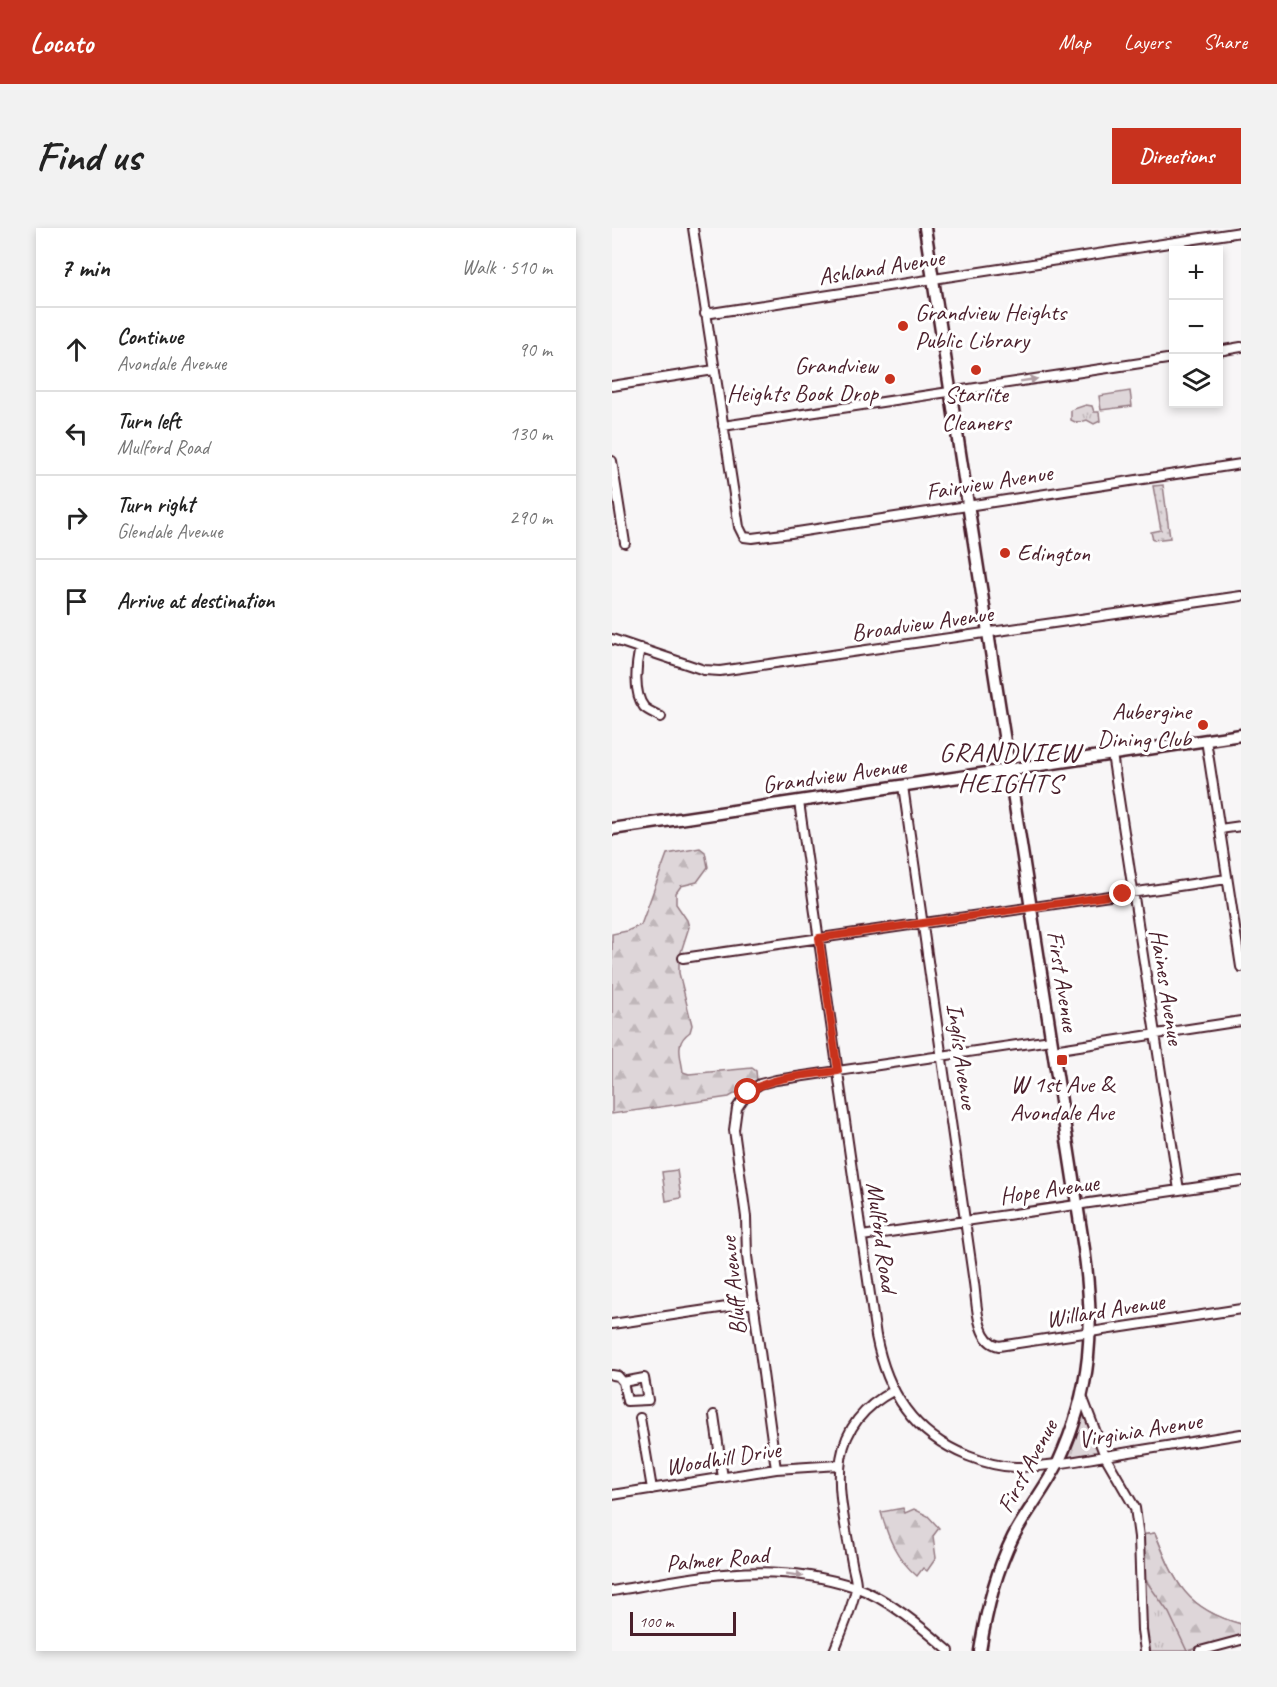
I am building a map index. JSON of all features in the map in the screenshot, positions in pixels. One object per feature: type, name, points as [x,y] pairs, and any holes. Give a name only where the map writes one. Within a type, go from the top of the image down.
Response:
[{"type":"street","points":[[693,228],[723,426],[1169,359]]},
{"type":"street","name":"First Avenue","points":[[925,228],[1090,1293],[1089,1358],[1082,1396],[1057,1464],[1013,1536],[1004,1558],[996,1578],[980,1651]]},
{"type":"street","name":"Ashland Avenue","points":[[705,314],[1241,232]]},
{"type":"street","points":[[1223,350],[1241,347]]},
{"type":"street","points":[[612,386],[714,370]]},
{"type":"street","name":"Fairview Avenue","points":[[723,426],[739,527],[744,537],[752,538],[1241,464]]},
{"type":"street","points":[[612,461],[625,543]]},
{"type":"street","name":"Broadview Avenue","points":[[612,639],[704,670],[720,671],[1241,597]]},
{"type":"street","points":[[640,648],[636,670],[641,701],[645,708],[661,717]]},
{"type":"street","name":"Grandview Avenue","points":[[612,829],[1241,735]]},
{"type":"street","points":[[1206,740],[1227,879],[1238,924],[1241,967]]},
{"type":"street","name":"Haines Avenue","points":[[1112,754],[1179,1190]]},
{"type":"street","name":"Inglis Avenue","points":[[903,786],[982,1332]]},
{"type":"street","name":"Mulford Road","points":[[799,802],[880,1354],[893,1391]]},
{"type":"street","points":[[1220,829],[1241,826]]},
{"type":"street","points":[[683,958],[1227,879]]},
{"type":"street","points":[[838,1071],[942,1056],[1155,1035],[1241,1021]]},
{"type":"street","name":"Bluff Avenue","points":[[776,1469],[747,1256],[745,1208],[734,1130],[737,1108],[748,1092],[765,1083],[838,1071]]},
{"type":"street","name":"Hope Avenue","points":[[862,1236],[1241,1181]]},
{"type":"street","points":[[612,1323],[754,1303]]},
{"type":"street","name":"Willard Avenue","points":[[982,1332],[988,1342],[999,1346],[1241,1309]]},
{"type":"street","points":[[612,1376],[618,1376],[623,1382]]},
{"type":"street","points":[[834,1651],[857,1588],[838,1481],[843,1445],[858,1418],[867,1408],[893,1391]]},
{"type":"street","name":"Virginia Avenue","points":[[893,1391],[922,1428],[942,1444],[983,1462],[1002,1466],[1057,1464],[1241,1434]]},
{"type":"street","points":[[1082,1396],[1092,1416],[1105,1456],[1135,1508],[1141,1558],[1142,1630],[1145,1651]]},
{"type":"street","points":[[714,1415],[723,1478]]},
{"type":"street","points":[[640,1418],[652,1489]]},
{"type":"street","name":"Woodhill Drive","points":[[612,1495],[776,1469],[839,1465]]},
{"type":"street","name":"Palmer Road","points":[[612,1591],[718,1574],[762,1571],[823,1579],[857,1588],[918,1624],[949,1651]]},
{"type":"street","points":[[1200,1651],[1241,1640]]},
{"type":"green space","points":[[1130,391],[1132,406],[1101,410],[1099,396]]},
{"type":"green space","points":[[1086,405],[1092,406],[1094,412],[1099,412],[1100,421],[1094,424],[1087,420],[1077,423],[1071,420],[1071,410]]},
{"type":"green space","points":[[1163,485],[1170,538],[1153,540],[1151,532],[1161,530],[1153,486]]},
{"type":"green space","points":[[700,848],[705,852],[708,867],[697,882],[681,886],[676,893],[676,904],[689,927],[679,958],[679,973],[692,1025],[690,1032],[680,1045],[683,1072],[689,1074],[752,1068],[756,1071],[757,1081],[729,1097],[612,1114],[612,934],[641,925],[667,854]]},
{"type":"green space","points":[[677,1170],[681,1198],[666,1201],[662,1172]]},
{"type":"green space","points":[[1083,1404],[1103,1455],[1062,1462]]},
{"type":"green space","points":[[903,1508],[905,1513],[914,1509],[928,1516],[939,1528],[933,1536],[936,1558],[927,1571],[923,1568],[917,1576],[894,1547],[881,1512]]},
{"type":"green space","points":[[1155,1533],[1169,1566],[1184,1591],[1194,1602],[1207,1610],[1241,1624],[1241,1635],[1188,1651],[1150,1651],[1146,1638],[1142,1535]]},
{"type":"green space","points":[[1155,1533],[1169,1566],[1184,1591],[1194,1602],[1207,1610],[1241,1624],[1241,1635],[1187,1651],[1169,1613],[1144,1578],[1142,1535]]},
{"type":"place","name":"Grandview Heights Public Library","points":[[903,326]]},
{"type":"place","name":"Starlite Cleaners","points":[[976,370]]},
{"type":"place","name":"Grandview Heights Book Drop","points":[[890,379]]},
{"type":"place","name":"Edington","points":[[1005,553]]},
{"type":"place","name":"Aubergine Dining Club","points":[[1203,725]]},
{"type":"place","name":"W 1st Ave & Avondale Ave","points":[[1062,1060]]},
{"type":"district","name":"GRANDVIEW HEIGHTS","points":[[1010,768]]},
{"type":"route","points":[[748,1092],[760,1084],[776,1080],[838,1071],[819,938],[1123,894]]}]
